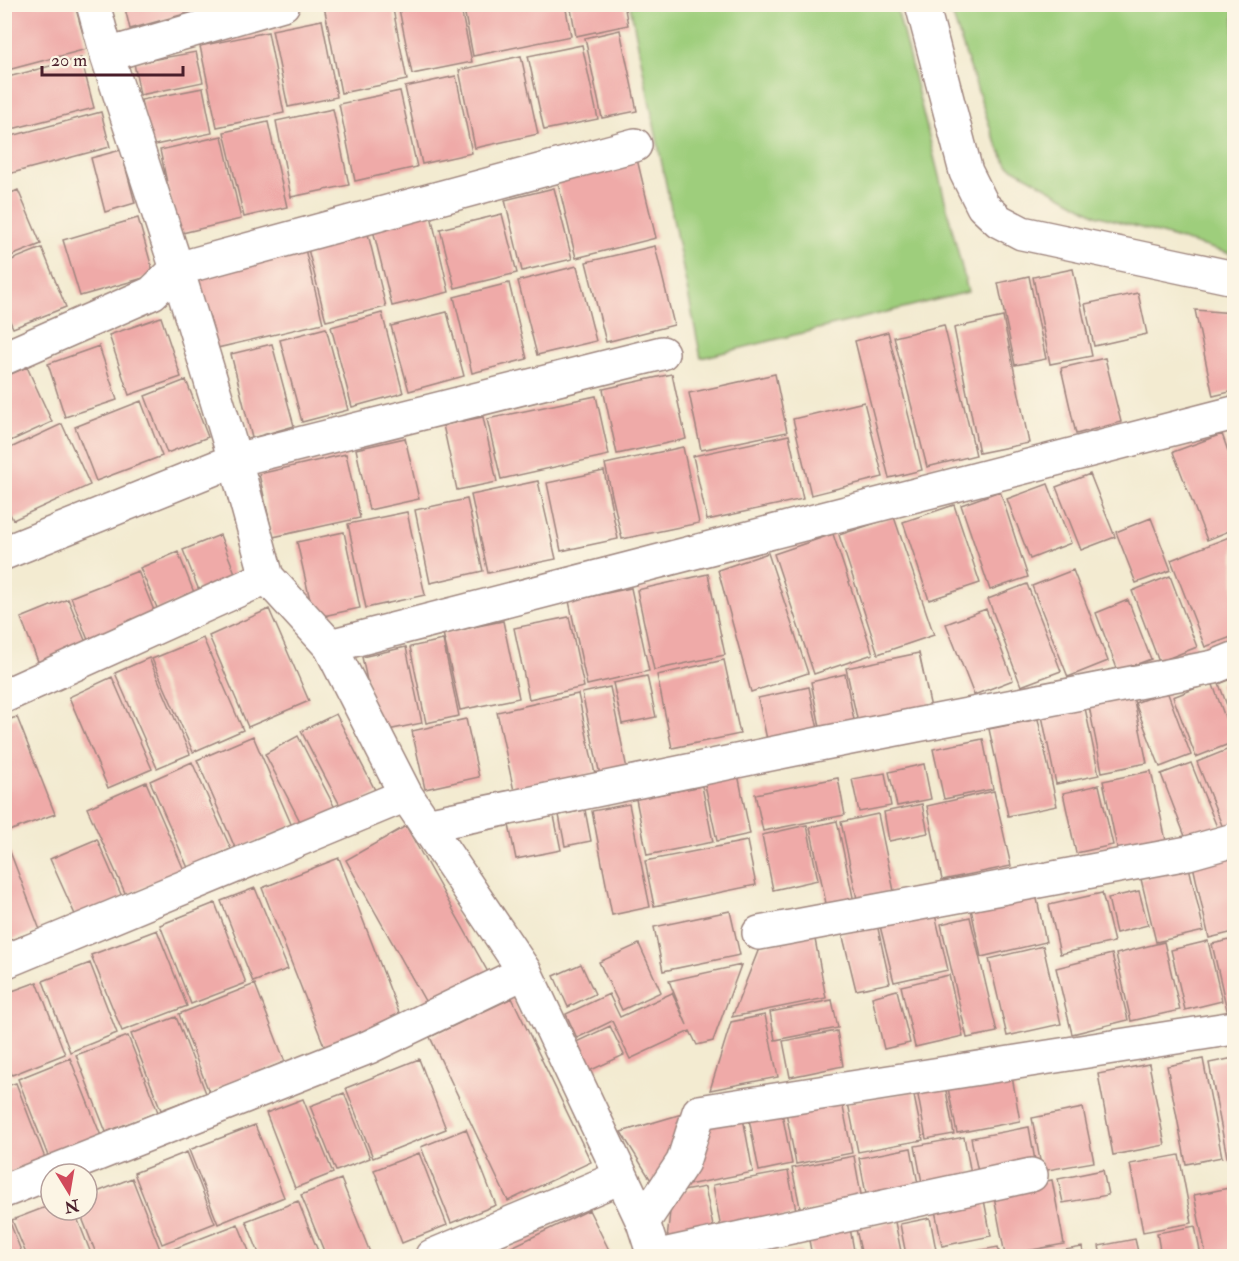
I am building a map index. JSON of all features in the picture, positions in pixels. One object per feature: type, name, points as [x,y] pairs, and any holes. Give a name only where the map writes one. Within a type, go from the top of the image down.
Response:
[{"type":"street","points":[[93,4],[107,55],[177,269],[235,460],[267,577],[330,646],[406,795],[525,972],[643,1222],[656,1257],[1031,1175]]},
{"type":"street","points":[[107,55],[283,4]]},
{"type":"street","points":[[922,4],[966,172],[983,206],[999,221],[1022,233],[1234,278]]},
{"type":"street","points":[[4,358],[152,293],[177,269],[635,144]]},
{"type":"street","points":[[4,553],[235,460],[662,353]]},
{"type":"street","points":[[330,646],[1234,413]]},
{"type":"street","points":[[4,696],[267,577]]},
{"type":"street","points":[[426,825],[824,743],[1214,667],[1234,659]]},
{"type":"street","points":[[4,962],[406,795]]},
{"type":"street","points":[[759,933],[1188,854],[1234,840]]},
{"type":"street","points":[[4,1191],[369,1047],[525,972]]},
{"type":"street","points":[[643,1222],[682,1162],[699,1112],[1234,1028]]},
{"type":"street","points":[[432,1257],[621,1177]]},
{"type":"green space","points":[[630,5],[896,5],[968,292],[701,358]]},
{"type":"green space","points":[[949,5],[1234,5],[1234,255],[1096,215],[1007,165],[992,133]]},
{"type":"building","points":[[124,4],[197,4],[199,10],[130,29]]},
{"type":"building","points":[[392,4],[407,80],[341,93],[324,6]]},
{"type":"building","points":[[398,4],[460,4],[472,62],[412,74]]},
{"type":"building","points":[[463,4],[565,4],[571,36],[473,56]]},
{"type":"building","points":[[570,4],[624,4],[628,25],[576,36]]},
{"type":"building","points":[[4,5],[75,5],[87,49],[4,71]]},
{"type":"building","points":[[322,20],[337,97],[288,107],[272,30]]},
{"type":"building","points":[[620,30],[637,111],[602,118],[585,38]]},
{"type":"building","points":[[268,32],[284,113],[217,127],[200,46]]},
{"type":"building","points":[[582,45],[598,119],[544,130],[528,56]]},
{"type":"building","points":[[196,52],[203,82],[140,95],[134,63]]},
{"type":"building","points":[[521,56],[538,134],[475,148],[459,70]]},
{"type":"building","points":[[81,58],[94,108],[4,131],[4,78]]},
{"type":"building","points":[[456,76],[472,153],[422,164],[405,87]]},
{"type":"building","points":[[203,88],[212,133],[150,146],[141,100]]},
{"type":"building","points":[[400,91],[417,167],[355,181],[339,104]]},
{"type":"building","points":[[333,109],[349,185],[291,197],[276,121]]},
{"type":"building","points":[[101,112],[110,147],[8,174],[4,160],[4,138]]},
{"type":"building","points":[[268,122],[287,207],[244,217],[224,132]]},
{"type":"building","points":[[222,136],[241,219],[178,234],[160,150]]},
{"type":"building","points":[[121,150],[135,203],[105,212],[91,158]]},
{"type":"building","points":[[637,159],[656,238],[576,258],[557,179]]},
{"type":"building","points":[[554,188],[572,259],[522,271],[505,200]]},
{"type":"building","points":[[18,190],[41,244],[4,259],[4,196]]},
{"type":"building","points":[[430,211],[449,292],[392,306],[372,226]]},
{"type":"building","points":[[502,214],[517,273],[455,288],[440,229]]},
{"type":"building","points":[[138,218],[154,275],[80,296],[63,240]]},
{"type":"building","points":[[366,226],[386,307],[326,321],[306,241]]},
{"type":"building","points":[[304,245],[323,323],[213,349],[194,271]]},
{"type":"building","points":[[655,246],[674,325],[606,342],[586,262]]},
{"type":"building","points":[[42,248],[66,307],[13,328],[4,307],[4,263]]},
{"type":"building","points":[[577,266],[596,341],[537,355],[518,281]]},
{"type":"building","points":[[1073,269],[1092,356],[1050,364],[1033,277]]},
{"type":"building","points":[[1029,276],[1046,359],[1015,365],[998,283]]},
{"type":"building","points":[[509,283],[527,359],[472,373],[454,297]]},
{"type":"building","points":[[1138,293],[1147,334],[1094,346],[1085,304]]},
{"type":"building","points":[[1195,310],[1234,313],[1234,391],[1213,396]]},
{"type":"building","points":[[447,312],[464,376],[409,391],[391,326]]},
{"type":"building","points":[[382,313],[403,393],[352,407],[331,327]]},
{"type":"building","points":[[161,317],[181,377],[129,395],[109,335]]},
{"type":"building","points":[[1003,317],[1029,443],[979,453],[954,328]]},
{"type":"building","points":[[944,325],[976,455],[927,467],[894,337]]},
{"type":"building","points":[[326,328],[348,410],[302,422],[280,340]]},
{"type":"building","points":[[888,332],[922,470],[889,478],[855,341]]},
{"type":"building","points":[[272,344],[294,426],[252,438],[231,354]]},
{"type":"building","points":[[99,346],[117,400],[65,417],[48,364]]},
{"type":"building","points":[[1105,358],[1121,422],[1076,434],[1061,368]]},
{"type":"building","points":[[27,367],[52,422],[4,444],[4,377]]},
{"type":"building","points":[[672,374],[686,439],[617,454],[603,389]]},
{"type":"building","points":[[775,374],[787,432],[701,450],[689,393]]},
{"type":"building","points":[[186,380],[208,437],[167,453],[145,396]]},
{"type":"building","points":[[596,396],[609,455],[501,479],[487,419]]},
{"type":"building","points":[[141,401],[162,456],[96,481],[75,427]]},
{"type":"building","points":[[864,402],[883,477],[811,495],[793,419]]},
{"type":"building","points":[[483,417],[497,482],[457,490],[443,425]]},
{"type":"building","points":[[62,424],[90,485],[13,520],[4,501],[4,451]]},
{"type":"building","points":[[1222,434],[1234,468],[1234,529],[1207,540],[1173,452]]},
{"type":"building","points":[[789,435],[803,499],[707,520],[693,456]]},
{"type":"building","points":[[405,438],[419,499],[369,510],[356,449]]},
{"type":"building","points":[[683,447],[699,523],[622,539],[605,464]]},
{"type":"building","points":[[346,454],[360,518],[273,537],[259,474]]},
{"type":"building","points":[[604,471],[618,539],[561,551],[547,483]]},
{"type":"building","points":[[1090,474],[1115,537],[1081,550],[1056,487]]},
{"type":"building","points":[[538,481],[556,559],[488,573],[471,495]]},
{"type":"building","points":[[1048,484],[1071,543],[1030,559],[1007,499]]},
{"type":"building","points":[[1000,491],[1028,577],[990,590],[961,505]]},
{"type":"building","points":[[467,499],[483,571],[430,583],[415,510]]},
{"type":"building","points":[[954,505],[980,583],[929,600],[903,522]]},
{"type":"building","points":[[407,512],[425,595],[366,608],[348,524]]},
{"type":"building","points":[[894,517],[934,635],[878,654],[839,535]]},
{"type":"building","points":[[1151,518],[1171,570],[1136,583],[1116,532]]},
{"type":"building","points":[[344,532],[360,608],[314,618],[297,542]]},
{"type":"building","points":[[833,534],[873,654],[814,674],[774,554]]},
{"type":"building","points":[[220,535],[237,578],[200,593],[183,550]]},
{"type":"building","points":[[1234,535],[1234,636],[1205,647],[1171,560]]},
{"type":"building","points":[[178,552],[195,595],[158,610],[140,568]]},
{"type":"building","points":[[768,553],[808,673],[751,692],[718,570]]},
{"type":"building","points":[[1073,570],[1108,661],[1068,677],[1032,586]]},
{"type":"building","points":[[138,571],[155,613],[88,640],[71,597]]},
{"type":"building","points":[[708,574],[725,655],[654,670],[637,590]]},
{"type":"building","points":[[1170,576],[1197,647],[1159,662],[1132,591]]},
{"type":"building","points":[[1027,584],[1061,671],[1021,686],[988,599]]},
{"type":"building","points":[[631,588],[649,671],[587,685],[569,601]]},
{"type":"building","points":[[68,599],[87,645],[39,664],[21,618]]},
{"type":"building","points":[[1128,600],[1151,659],[1118,671],[1096,613]]},
{"type":"building","points":[[269,609],[309,701],[248,727],[209,636]]},
{"type":"building","points":[[986,609],[1013,680],[974,695],[946,624]]},
{"type":"building","points":[[569,617],[584,687],[529,699],[514,628]]},
{"type":"building","points":[[503,621],[519,698],[460,710],[443,633]]},
{"type":"building","points":[[203,638],[243,730],[193,752],[152,659]]},
{"type":"building","points":[[443,640],[459,716],[426,723],[410,647]]},
{"type":"building","points":[[406,647],[422,723],[378,732],[362,657]]},
{"type":"building","points":[[919,653],[931,708],[858,723],[846,668]]},
{"type":"building","points":[[149,658],[190,754],[157,768],[115,673]]},
{"type":"building","points":[[724,660],[740,734],[672,748],[657,675]]},
{"type":"building","points":[[845,674],[855,725],[821,732],[811,682]]},
{"type":"building","points":[[647,676],[656,717],[622,724],[613,683]]},
{"type":"building","points":[[112,677],[152,769],[108,788],[69,697]]},
{"type":"building","points":[[1234,678],[1234,724],[1219,684]]},
{"type":"building","points":[[1212,682],[1234,742],[1196,757],[1173,697]]},
{"type":"building","points":[[610,687],[627,769],[600,775],[582,693]]},
{"type":"building","points":[[809,687],[819,734],[768,744],[758,698]]},
{"type":"building","points":[[1167,691],[1191,755],[1160,767],[1135,703]]},
{"type":"building","points":[[578,694],[595,774],[514,791],[497,712]]},
{"type":"building","points":[[1133,696],[1147,763],[1102,772],[1089,706]]},
{"type":"building","points":[[1084,703],[1099,775],[1056,784],[1041,711]]},
{"type":"building","points":[[336,714],[377,794],[343,811],[301,731]]},
{"type":"building","points":[[17,717],[55,814],[4,833],[4,721]]},
{"type":"building","points":[[466,719],[479,777],[425,789],[412,731]]},
{"type":"building","points":[[1038,719],[1057,806],[1008,816],[989,729]]},
{"type":"building","points":[[253,736],[292,826],[236,850],[197,760]]},
{"type":"building","points":[[298,736],[337,812],[304,829],[265,754]]},
{"type":"building","points":[[983,739],[993,789],[944,799],[933,749]]},
{"type":"building","points":[[1234,747],[1234,829],[1225,833],[1197,762]]},
{"type":"building","points":[[192,762],[231,849],[188,868],[150,781]]},
{"type":"building","points":[[1191,763],[1219,832],[1188,844],[1161,774]]},
{"type":"building","points":[[924,764],[931,799],[897,806],[889,772]]},
{"type":"building","points":[[1151,771],[1166,841],[1118,852],[1103,781]]},
{"type":"building","points":[[885,773],[891,806],[859,812],[852,779]]},
{"type":"building","points":[[738,774],[750,834],[717,841],[704,780]]},
{"type":"building","points":[[838,778],[845,815],[763,831],[755,794]]},
{"type":"building","points":[[146,782],[184,870],[126,895],[87,808]]},
{"type":"building","points":[[1099,785],[1113,845],[1076,853],[1063,793]]},
{"type":"building","points":[[702,786],[713,842],[647,855],[636,799]]},
{"type":"building","points":[[994,791],[1011,866],[942,880],[927,806]]},
{"type":"building","points":[[629,804],[650,907],[612,915],[592,811]]},
{"type":"building","points":[[922,804],[928,833],[889,841],[884,812]]},
{"type":"building","points":[[585,810],[591,841],[565,846],[559,815]]},
{"type":"building","points":[[878,814],[894,891],[857,899],[841,822]]},
{"type":"building","points":[[554,816],[561,850],[516,859],[509,825]]},
{"type":"building","points":[[837,821],[854,902],[827,908],[810,827]]},
{"type":"building","points":[[807,825],[818,880],[773,890],[762,835]]},
{"type":"building","points":[[406,826],[489,974],[429,1008],[346,860]]},
{"type":"building","points":[[4,836],[40,930],[4,942]]},
{"type":"building","points":[[97,839],[123,899],[77,919],[50,859]]},
{"type":"building","points":[[747,841],[756,885],[654,906],[645,861]]},
{"type":"building","points":[[1234,850],[1234,932],[1209,938],[1192,861]]},
{"type":"building","points":[[339,858],[401,1018],[325,1048],[262,888]]},
{"type":"building","points":[[1189,867],[1204,931],[1156,942],[1141,879]]},
{"type":"building","points":[[255,888],[288,969],[253,982],[221,901]]},
{"type":"building","points":[[1139,891],[1148,925],[1116,933],[1108,898]]},
{"type":"building","points":[[1102,893],[1114,942],[1060,954],[1049,905]]},
{"type":"building","points":[[1036,894],[1046,942],[981,957],[971,909]]},
{"type":"building","points":[[215,903],[246,983],[191,1004],[160,925]]},
{"type":"building","points":[[934,910],[948,970],[894,982],[879,922]]},
{"type":"building","points":[[730,911],[740,955],[663,971],[654,927]]},
{"type":"building","points":[[970,917],[997,1032],[967,1038],[941,924]]},
{"type":"building","points":[[877,924],[890,983],[856,990],[842,933]]},
{"type":"building","points":[[157,930],[187,1006],[122,1031],[91,955]]},
{"type":"building","points":[[814,934],[826,998],[732,1017],[760,946]]},
{"type":"building","points":[[1234,939],[1234,1008],[1227,1010],[1212,944]]},
{"type":"building","points":[[1208,941],[1222,1001],[1185,1010],[1171,950]]},
{"type":"building","points":[[1164,942],[1180,1010],[1131,1021],[1116,954]]},
{"type":"building","points":[[639,944],[661,992],[622,1010],[599,962]]},
{"type":"building","points":[[1043,946],[1061,1024],[1007,1036],[989,959]]},
{"type":"building","points":[[1112,954],[1128,1020],[1072,1034],[1056,968]]},
{"type":"building","points":[[90,963],[117,1033],[70,1052],[43,981]]},
{"type":"building","points":[[581,964],[595,994],[568,1007],[554,976]]},
{"type":"building","points":[[741,965],[713,1041],[697,1045],[690,1031],[630,1059],[612,1021],[577,1038],[566,1014],[609,994],[620,1017],[672,993],[687,1025],[669,981]]},
{"type":"building","points":[[949,975],[963,1036],[915,1047],[901,986]]},
{"type":"building","points":[[37,982],[65,1054],[12,1075],[4,1054],[4,994]]},
{"type":"building","points":[[255,984],[285,1062],[209,1092],[179,1014]]},
{"type":"building","points":[[897,990],[910,1043],[884,1049],[872,997]]},
{"type":"building","points":[[512,998],[591,1162],[508,1201],[430,1037]]},
{"type":"building","points":[[832,1000],[838,1028],[775,1040],[770,1012]]},
{"type":"building","points":[[765,1015],[778,1077],[710,1090],[731,1022]]},
{"type":"building","points":[[176,1017],[206,1093],[161,1110],[131,1034]]},
{"type":"building","points":[[610,1026],[624,1055],[587,1072],[574,1043]]},
{"type":"building","points":[[837,1031],[843,1066],[790,1077],[783,1041]]},
{"type":"building","points":[[128,1036],[158,1112],[106,1132],[76,1055]]},
{"type":"building","points":[[70,1058],[101,1136],[48,1156],[18,1079]]},
{"type":"building","points":[[1234,1058],[1234,1161],[1228,1162],[1209,1063]]},
{"type":"building","points":[[419,1059],[446,1129],[373,1158],[346,1088]]},
{"type":"building","points":[[1203,1059],[1222,1157],[1186,1164],[1167,1066]]},
{"type":"building","points":[[1149,1064],[1165,1145],[1113,1155],[1098,1074]]},
{"type":"building","points":[[1011,1071],[1020,1121],[957,1133],[947,1083]]},
{"type":"building","points":[[16,1083],[45,1158],[4,1175],[4,1087]]},
{"type":"building","points":[[945,1085],[954,1134],[926,1139],[917,1090]]},
{"type":"building","points":[[913,1091],[923,1140],[858,1152],[848,1103]]},
{"type":"building","points":[[344,1093],[370,1158],[336,1171],[310,1106]]},
{"type":"building","points":[[303,1099],[333,1173],[295,1188],[266,1113]]},
{"type":"building","points":[[842,1102],[852,1153],[796,1164],[786,1112]]},
{"type":"building","points":[[1083,1108],[1094,1162],[1042,1171],[1032,1118]]},
{"type":"building","points":[[689,1112],[657,1190],[621,1132]]},
{"type":"building","points":[[782,1113],[792,1164],[759,1171],[749,1119]]},
{"type":"building","points":[[743,1118],[753,1172],[683,1186],[700,1127]]},
{"type":"building","points":[[255,1125],[284,1197],[218,1224],[189,1150]]},
{"type":"building","points":[[1029,1127],[1036,1166],[979,1177],[971,1138]]},
{"type":"building","points":[[466,1129],[496,1205],[451,1223],[421,1147]]},
{"type":"building","points":[[964,1137],[972,1179],[923,1188],[915,1146]]},
{"type":"building","points":[[911,1148],[919,1189],[867,1199],[859,1158]]},
{"type":"building","points":[[187,1152],[215,1223],[162,1244],[134,1173]]},
{"type":"building","points":[[419,1153],[447,1225],[402,1243],[374,1170]]},
{"type":"building","points":[[1179,1155],[1192,1223],[1143,1232],[1130,1164]]},
{"type":"building","points":[[854,1156],[862,1200],[801,1212],[792,1168]]},
{"type":"building","points":[[1103,1170],[1108,1195],[1063,1203],[1058,1179]]},
{"type":"building","points":[[788,1171],[797,1215],[721,1229],[713,1185]]},
{"type":"building","points":[[132,1178],[160,1249],[141,1256],[97,1256],[84,1222],[99,1222],[99,1191]]},
{"type":"building","points":[[341,1179],[371,1255],[326,1256],[301,1195]]},
{"type":"building","points":[[1052,1180],[1064,1244],[1005,1255],[993,1192]]},
{"type":"building","points":[[705,1187],[714,1231],[667,1240],[672,1193]]},
{"type":"building","points":[[1234,1187],[1234,1256],[1206,1256],[1194,1195]]},
{"type":"building","points":[[983,1195],[991,1236],[942,1246],[934,1205]]},
{"type":"building","points":[[298,1201],[320,1256],[260,1256],[246,1221]]},
{"type":"building","points":[[39,1210],[39,1222],[79,1222],[92,1256],[27,1256],[12,1220]]},
{"type":"building","points":[[589,1210],[612,1256],[495,1255]]},
{"type":"building","points":[[930,1218],[936,1250],[906,1255],[900,1224]]},
{"type":"building","points":[[9,1220],[23,1256],[4,1256],[4,1222]]},
{"type":"building","points":[[895,1222],[902,1256],[862,1256],[856,1229]]},
{"type":"building","points":[[238,1224],[251,1256],[164,1256],[163,1253]]},
{"type":"building","points":[[1195,1226],[1201,1256],[1161,1256],[1157,1233]]},
{"type":"building","points":[[850,1228],[855,1256],[812,1256],[808,1235]]},
{"type":"building","points":[[1135,1239],[1139,1256],[1101,1256],[1099,1246]]},
{"type":"building","points":[[998,1247],[1000,1256],[955,1256],[955,1255]]},
{"type":"building","points":[[1082,1247],[1084,1256],[1037,1256],[1037,1255]]},
{"type":"building","points":[[765,1250],[767,1256],[738,1256],[738,1255]]},
{"type":"building","points":[[801,1251],[802,1256],[779,1256],[779,1255]]}]
